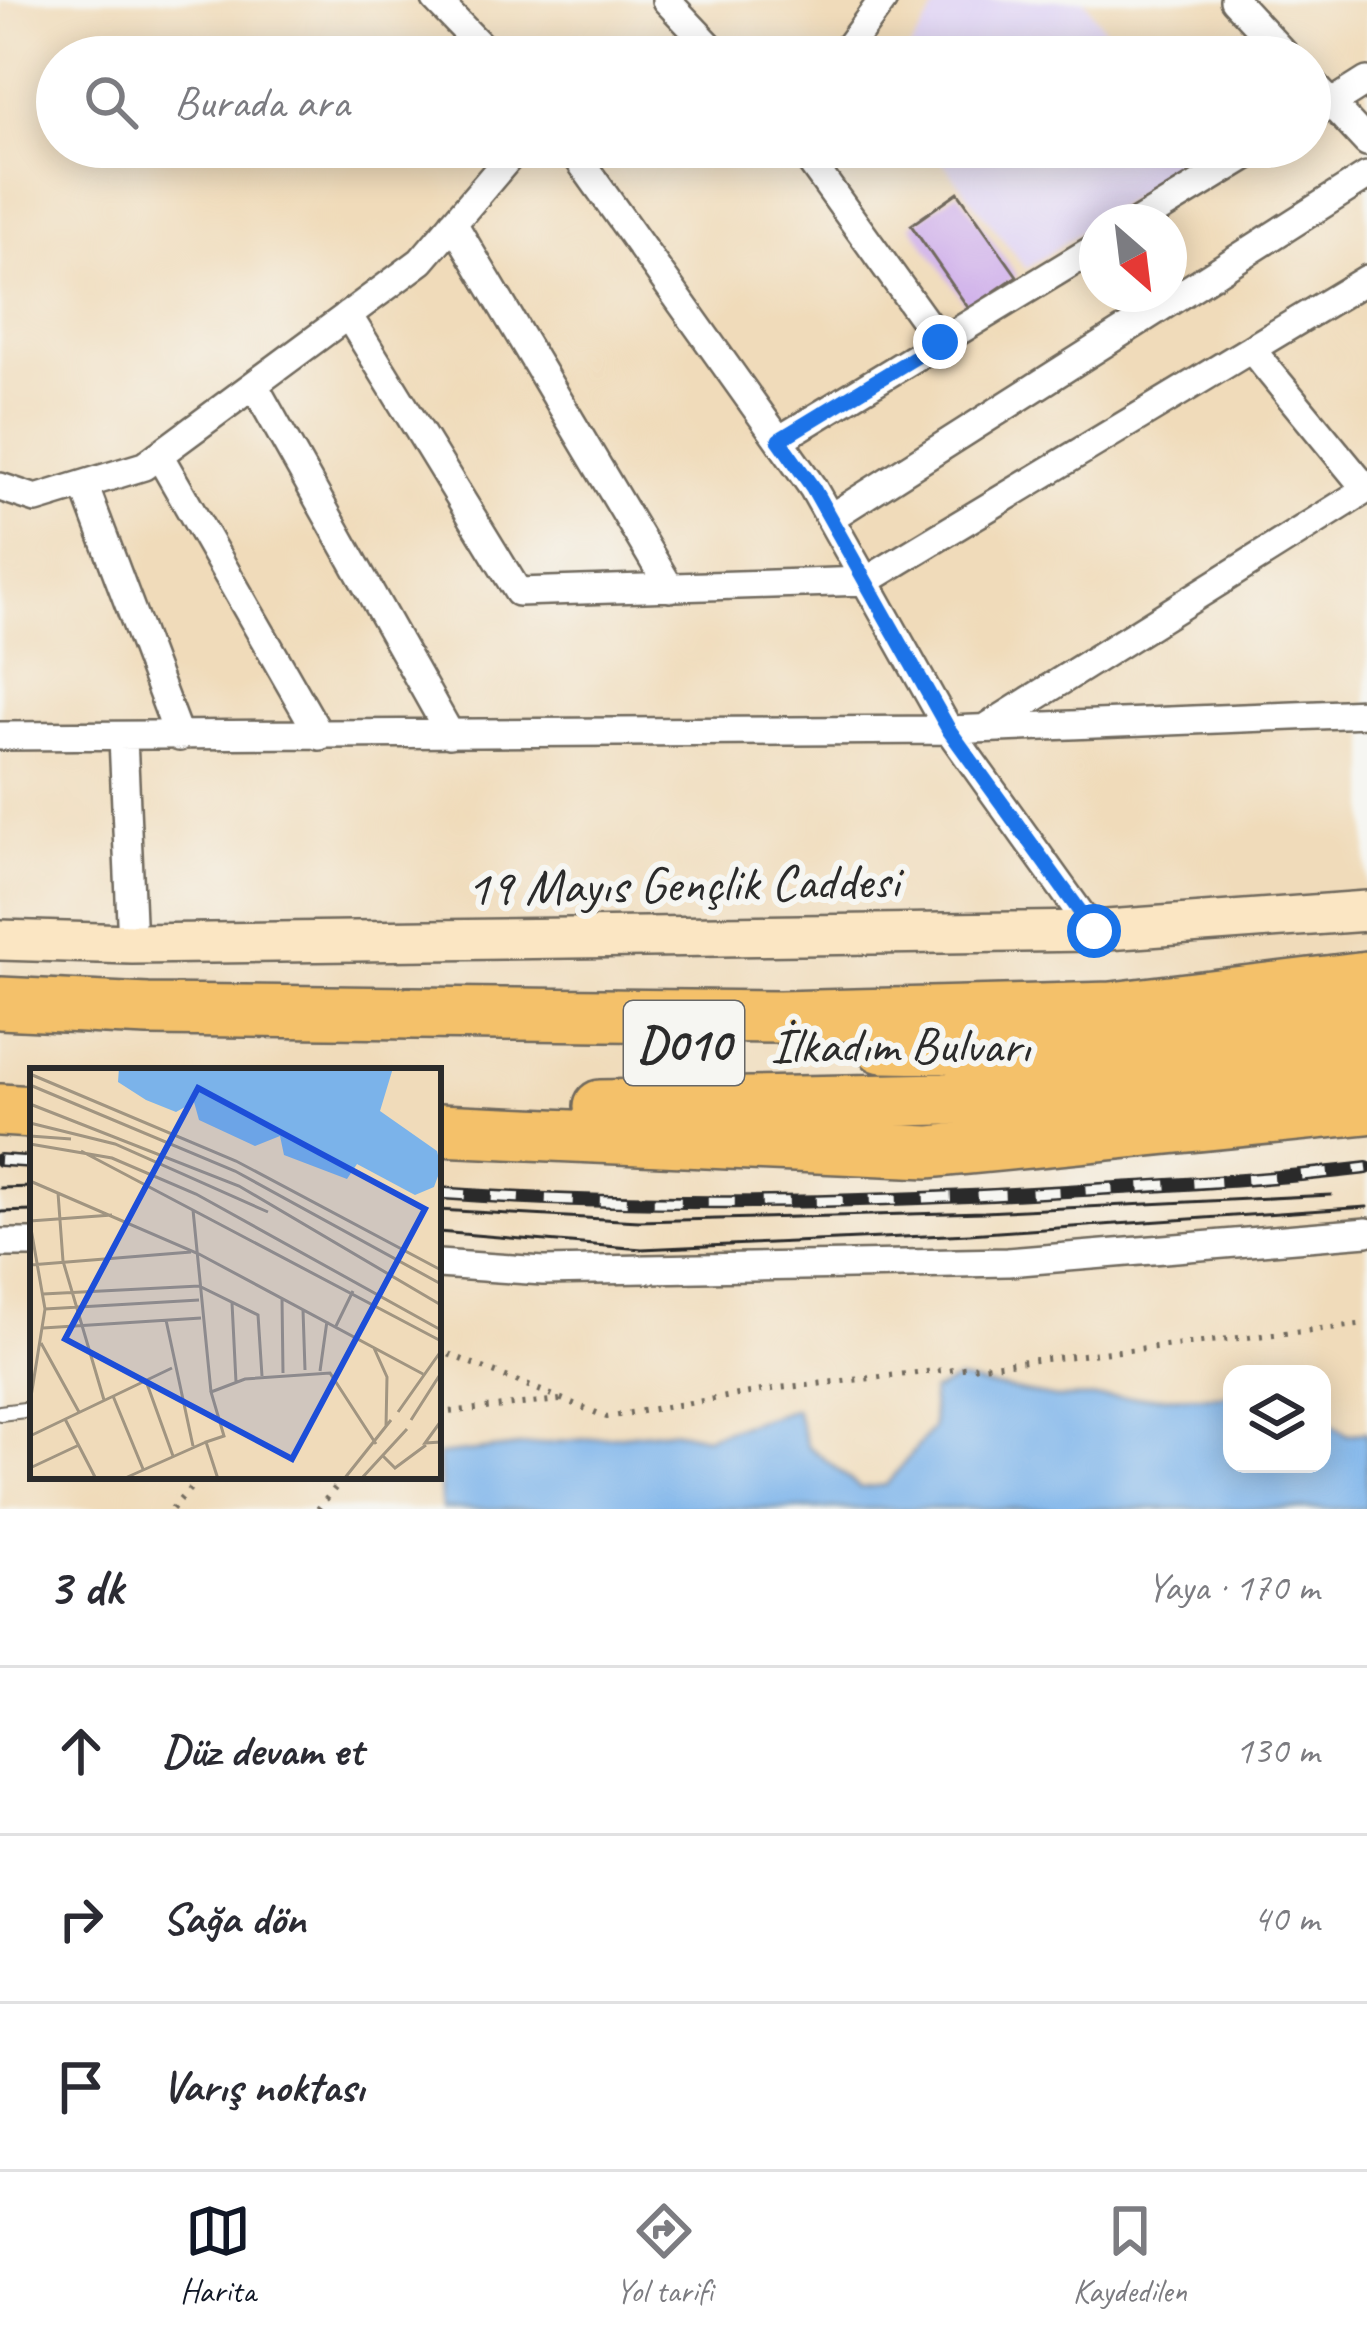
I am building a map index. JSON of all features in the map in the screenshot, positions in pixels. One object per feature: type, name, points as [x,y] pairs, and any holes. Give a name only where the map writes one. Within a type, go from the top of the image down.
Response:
[{"type":"highway","points":[[0,1003],[148,1010],[780,1017],[1112,1008],[1367,977]]},
{"type":"highway","name":"İlkadım Bulvarı","points":[[0,1030],[961,1048],[1272,1033],[1367,1023]]},
{"type":"highway","name":"İlkadım Bulvarı","points":[[441,1101],[556,1106],[945,1099],[1367,1063]]},
{"type":"highway","points":[[0,1082],[30,1084]]},
{"type":"highway","points":[[441,1130],[929,1152],[1367,1108]]},
{"type":"highway","points":[[0,1110],[30,1112]]},
{"type":"main road","name":"19 Mayıs Gençlik Caddesi","points":[[0,940],[132,944],[1094,931],[1367,911]]},
{"type":"street","points":[[436,0],[471,36]]},
{"type":"street","points":[[666,0],[700,36]]},
{"type":"street","points":[[1234,0],[1267,36]]},
{"type":"street","points":[[856,36],[880,1]]},
{"type":"street","points":[[1331,104],[1367,81]]},
{"type":"street","points":[[1331,118],[1367,142]]},
{"type":"street","points":[[0,487],[36,500],[144,466],[421,261],[500,168]]},
{"type":"street","points":[[585,168],[779,440],[830,518],[949,730],[1094,931]]},
{"type":"street","points":[[815,168],[940,342]]},
{"type":"street","points":[[1168,204],[1227,168]]},
{"type":"street","points":[[830,518],[1367,176]]},
{"type":"street","points":[[453,223],[670,588]]},
{"type":"street","points":[[779,440],[1079,258]]},
{"type":"street","points":[[348,315],[518,592],[670,588],[866,581],[1367,279]]},
{"type":"street","points":[[984,729],[1367,490],[1251,349]]},
{"type":"street","points":[[254,385],[450,734]]},
{"type":"street","points":[[159,455],[320,736]]},
{"type":"street","points":[[84,484],[179,737]]},
{"type":"street","points":[[0,736],[949,730],[1367,713]]},
{"type":"street","points":[[123,737],[132,944]]},
{"type":"street","points":[[441,1264],[543,1271],[1008,1262],[1367,1232]]},
{"type":"street","points":[[0,1244],[30,1243]]},
{"type":"lane","points":[[0,1413],[30,1409]]},
{"type":"path","points":[[441,1351],[607,1417],[779,1388],[1367,1324]]},
{"type":"path","points":[[441,1413],[563,1399]]},
{"type":"path","points":[[172,1509],[198,1479]]},
{"type":"path","points":[[318,1509],[343,1479]]},
{"type":"shaded area","points":[[941,0],[1084,0],[1110,36],[918,36]]},
{"type":"shaded area","points":[[947,168],[1175,168],[1122,204],[1079,204],[1079,233],[1026,269]]},
{"type":"water","points":[[957,1380],[1056,1398],[1223,1396],[1223,1473],[1331,1473],[1331,1424],[1347,1435],[1367,1432],[1367,1509],[442,1509],[441,1455],[671,1430],[705,1437],[795,1409],[807,1445],[860,1488],[886,1485],[933,1428],[932,1392]]},
{"type":"building","points":[[958,192],[1017,276],[969,309],[911,225]]},
{"type":"tram line","points":[[0,1188],[30,1187]]},
{"type":"tram line","points":[[441,1210],[639,1221],[984,1212],[1331,1195]]},
{"type":"tram line","points":[[441,1232],[642,1249],[969,1234],[1367,1207]]},
{"type":"tram line","points":[[0,1212],[30,1211]]},
{"type":"railway","points":[[0,1160],[30,1162]]},
{"type":"railway","points":[[441,1193],[595,1201],[831,1201],[1142,1187],[1367,1168]]},
{"type":"route","points":[[940,342],[779,440],[813,488],[949,730],[1094,931]]}]
